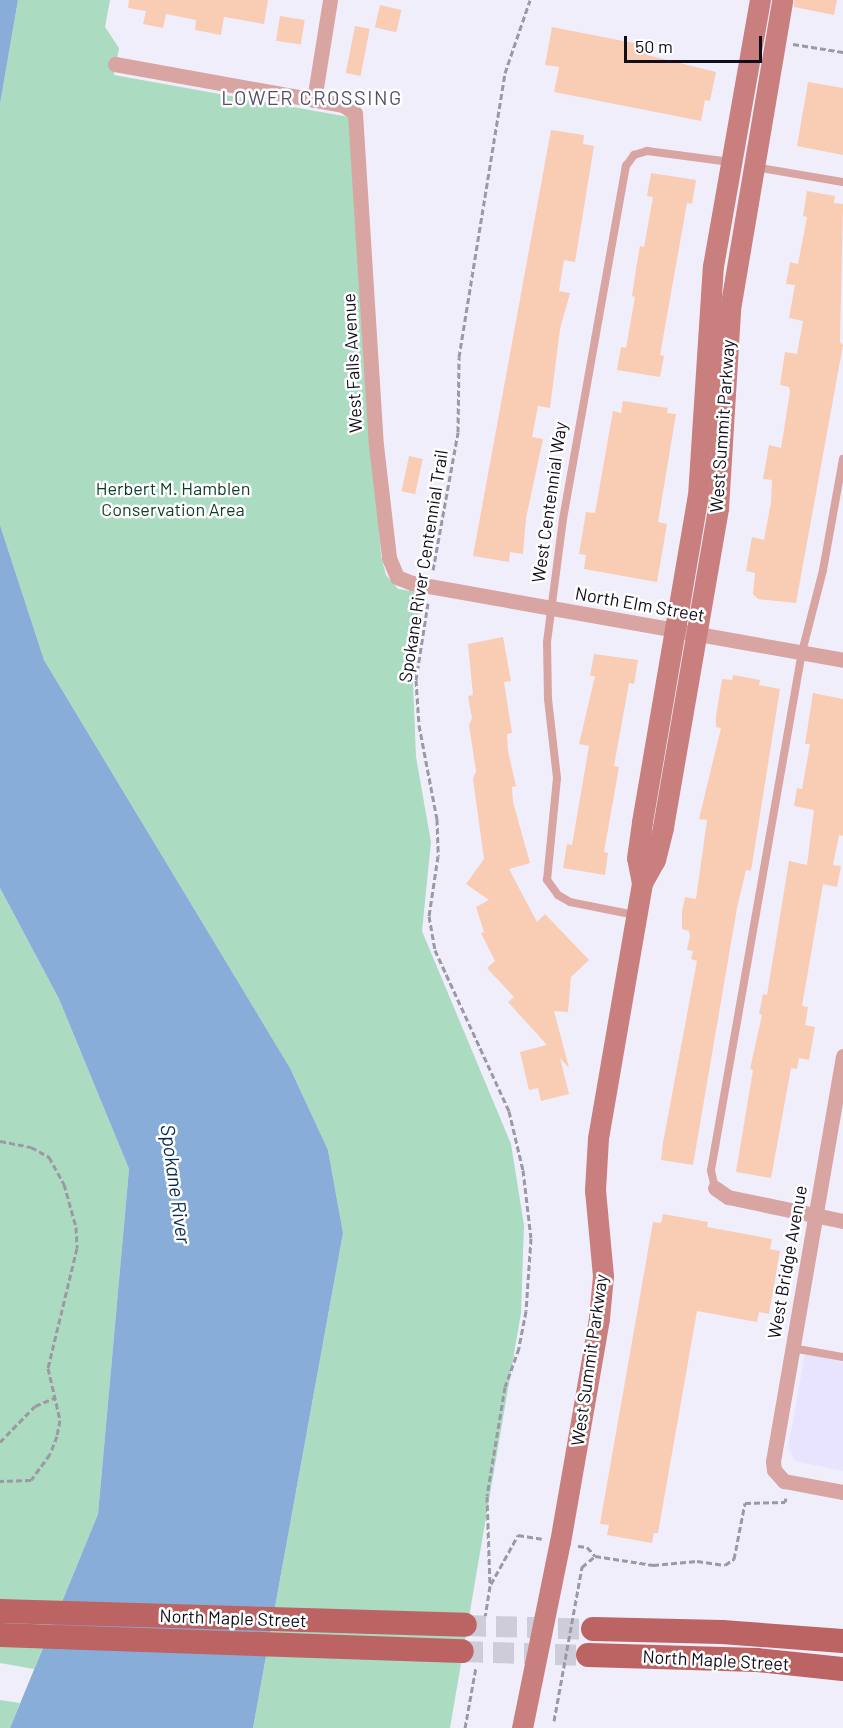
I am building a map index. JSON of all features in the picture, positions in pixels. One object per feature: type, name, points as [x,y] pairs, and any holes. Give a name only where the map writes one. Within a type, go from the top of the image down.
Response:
[{"type":"main road","name":"North Maple Street","points":[[0,1611],[465,1625]]},
{"type":"main road","name":"North Maple Street","points":[[593,1629],[722,1632],[843,1641]]},
{"type":"main road","name":"North Maple Street","points":[[0,1635],[462,1651]]},
{"type":"main road","name":"North Maple Street","points":[[588,1655],[736,1659],[843,1669]]},
{"type":"street","points":[[114,64],[314,100],[330,0]]},
{"type":"street","name":"West Summit Parkway","points":[[522,1728],[560,1542],[602,1291],[596,1155],[642,883],[655,860],[663,827],[686,632],[698,496],[709,301],[760,0]]},
{"type":"street","name":"West Summit Parkway","points":[[686,632],[721,484],[730,309],[782,0]]},
{"type":"street","name":"West Falls Avenue","points":[[314,100],[354,111],[358,125],[376,445],[388,558],[397,577],[431,586]]},
{"type":"street","name":"West Centennial Way","points":[[731,163],[753,166]]},
{"type":"street","name":"North Elm Street","points":[[431,586],[843,660]]},
{"type":"street","name":"West Bridge Avenue","points":[[783,1478],[773,1461],[843,1056]]},
{"type":"street","points":[[715,1188],[728,1197],[843,1221]]},
{"type":"street","points":[[783,1478],[843,1491]]},
{"type":"lane","name":"West Centennial Way","points":[[637,915],[565,900],[547,880],[558,778],[546,684],[552,608],[563,519],[626,166],[634,155],[647,151],[731,163]]},
{"type":"lane","points":[[753,166],[843,182]]},
{"type":"lane","points":[[715,1188],[711,1170],[802,652],[823,570],[843,459]]},
{"type":"lane","points":[[792,1348],[843,1357]]},
{"type":"path","name":"Spokane River Centennial Trail","points":[[530,0],[505,73],[459,357],[458,432],[416,680],[419,725],[437,819],[438,856],[429,916],[435,950],[509,1112],[523,1170],[531,1238],[526,1311],[519,1348],[505,1387],[487,1496],[490,1586],[518,1535],[560,1542]]},
{"type":"path","points":[[775,41],[843,52]]},
{"type":"path","points":[[0,1142],[31,1147],[49,1157],[64,1184],[76,1227],[77,1248],[48,1368],[60,1420],[50,1454],[31,1480],[0,1481]]},
{"type":"path","points":[[0,1442],[35,1406],[54,1398]]},
{"type":"path","points":[[560,1542],[586,1547],[595,1556],[653,1565],[697,1561],[730,1563],[734,1559],[745,1503],[785,1502],[783,1478]]},
{"type":"path","points":[[554,1721],[582,1567],[595,1556]]},
{"type":"path","points":[[465,1728],[473,1684]]},
{"type":"shaded area","points":[[806,1348],[843,1354],[843,1471],[795,1461],[788,1447]]},
{"type":"green space","name":"Herbert M. Hamblen Conservation Area","points":[[18,0],[110,0],[105,27],[119,48],[114,75],[349,117],[381,556],[386,575],[398,589],[423,593],[412,659],[416,757],[431,842],[422,931],[511,1144],[524,1225],[521,1313],[450,1728],[253,1728],[343,1233],[328,1150],[290,1068],[44,660],[0,525],[0,104]]},
{"type":"green space","points":[[0,888],[59,999],[129,1169],[98,1514],[34,1669],[0,1663]]},
{"type":"green space","points":[[0,1700],[20,1703],[10,1728],[0,1728]]},
{"type":"water","points":[[0,0],[18,0],[0,104]]},
{"type":"water","name":"Spokane River","points":[[0,525],[44,660],[290,1068],[328,1150],[343,1233],[253,1728],[10,1728],[98,1514],[129,1169],[59,999],[0,888]]},
{"type":"building","points":[[129,0],[268,0],[264,24],[224,17],[221,35],[195,30],[196,20],[166,14],[163,28],[143,24],[146,11],[128,8]]},
{"type":"building","points":[[794,0],[837,0],[834,15],[794,7]]},
{"type":"building","points":[[380,5],[401,10],[396,32],[375,27]]},
{"type":"building","points":[[280,16],[305,20],[301,45],[276,41]]},
{"type":"building","points":[[355,26],[370,29],[361,76],[346,73]]},
{"type":"building","points":[[552,27],[649,46],[647,55],[716,72],[710,101],[705,100],[701,121],[554,92],[559,67],[545,65]]},
{"type":"building","points":[[808,82],[843,88],[843,155],[797,146]]},
{"type":"building","points":[[551,130],[584,135],[583,144],[594,146],[575,262],[564,260],[559,291],[570,293],[560,329],[550,408],[538,406],[532,437],[543,439],[526,518],[523,554],[510,552],[509,562],[473,556]]},
{"type":"building","points":[[651,173],[696,180],[692,204],[687,203],[660,355],[664,356],[660,377],[617,370],[621,347],[626,348],[635,297],[632,296],[640,246],[644,247],[653,197],[647,196]]},
{"type":"building","points":[[807,191],[835,196],[834,203],[843,204],[840,342],[843,345],[796,603],[758,599],[753,594],[755,573],[746,571],[752,537],[764,540],[771,502],[772,480],[763,479],[769,445],[781,448],[790,392],[789,387],[780,385],[785,352],[797,354],[803,321],[789,318],[795,285],[786,284],[790,262],[798,264],[807,217],[803,216]]},
{"type":"building","points":[[623,401],[668,408],[667,413],[676,414],[658,522],[667,524],[657,582],[584,569],[586,555],[579,554],[586,512],[595,513],[613,411],[621,413]]},
{"type":"building","points":[[409,456],[423,459],[415,494],[402,491]]},
{"type":"building","points":[[503,637],[511,681],[504,682],[512,733],[507,734],[508,751],[516,786],[512,787],[513,802],[530,863],[509,869],[537,922],[545,914],[589,960],[571,977],[568,1012],[554,1011],[569,1068],[560,1058],[569,1094],[541,1101],[538,1088],[529,1090],[520,1052],[547,1045],[508,1002],[514,997],[487,968],[495,961],[481,933],[484,932],[476,907],[489,900],[466,884],[484,859],[473,779],[476,771],[469,725],[472,718],[468,696],[473,695],[468,644]]},
{"type":"building","points":[[594,654],[638,660],[634,684],[629,683],[614,766],[619,767],[604,852],[608,853],[605,875],[563,868],[567,844],[572,845],[589,746],[579,744],[595,676],[590,676]]},
{"type":"building","points":[[733,675],[760,680],[759,685],[780,689],[751,871],[746,870],[737,908],[693,1165],[661,1160],[697,961],[691,959],[693,951],[687,950],[690,936],[689,931],[682,929],[682,912],[685,897],[696,899],[707,820],[699,819],[721,728],[716,727],[716,716],[722,679],[732,680]]},
{"type":"building","points":[[813,693],[843,699],[843,836],[839,835],[833,865],[841,866],[837,887],[823,884],[802,1006],[808,1007],[805,1025],[815,1027],[809,1060],[799,1058],[797,1069],[791,1068],[771,1178],[736,1172],[753,1070],[750,1069],[762,1015],[759,1014],[763,994],[767,995],[789,861],[807,865],[814,810],[794,806],[797,788],[802,789],[810,744],[805,744]]},
{"type":"building","points":[[663,1214],[708,1222],[707,1227],[772,1239],[770,1249],[780,1251],[769,1314],[759,1312],[757,1322],[697,1311],[658,1533],[654,1533],[652,1543],[607,1535],[609,1525],[600,1524],[653,1222],[661,1223]]},
{"type":"tunnel","points":[[465,1625],[593,1629]]},
{"type":"tunnel","points":[[462,1651],[588,1655]]},
{"type":"district","name":"LOWER CROSSING","points":[[312,97]]}]
